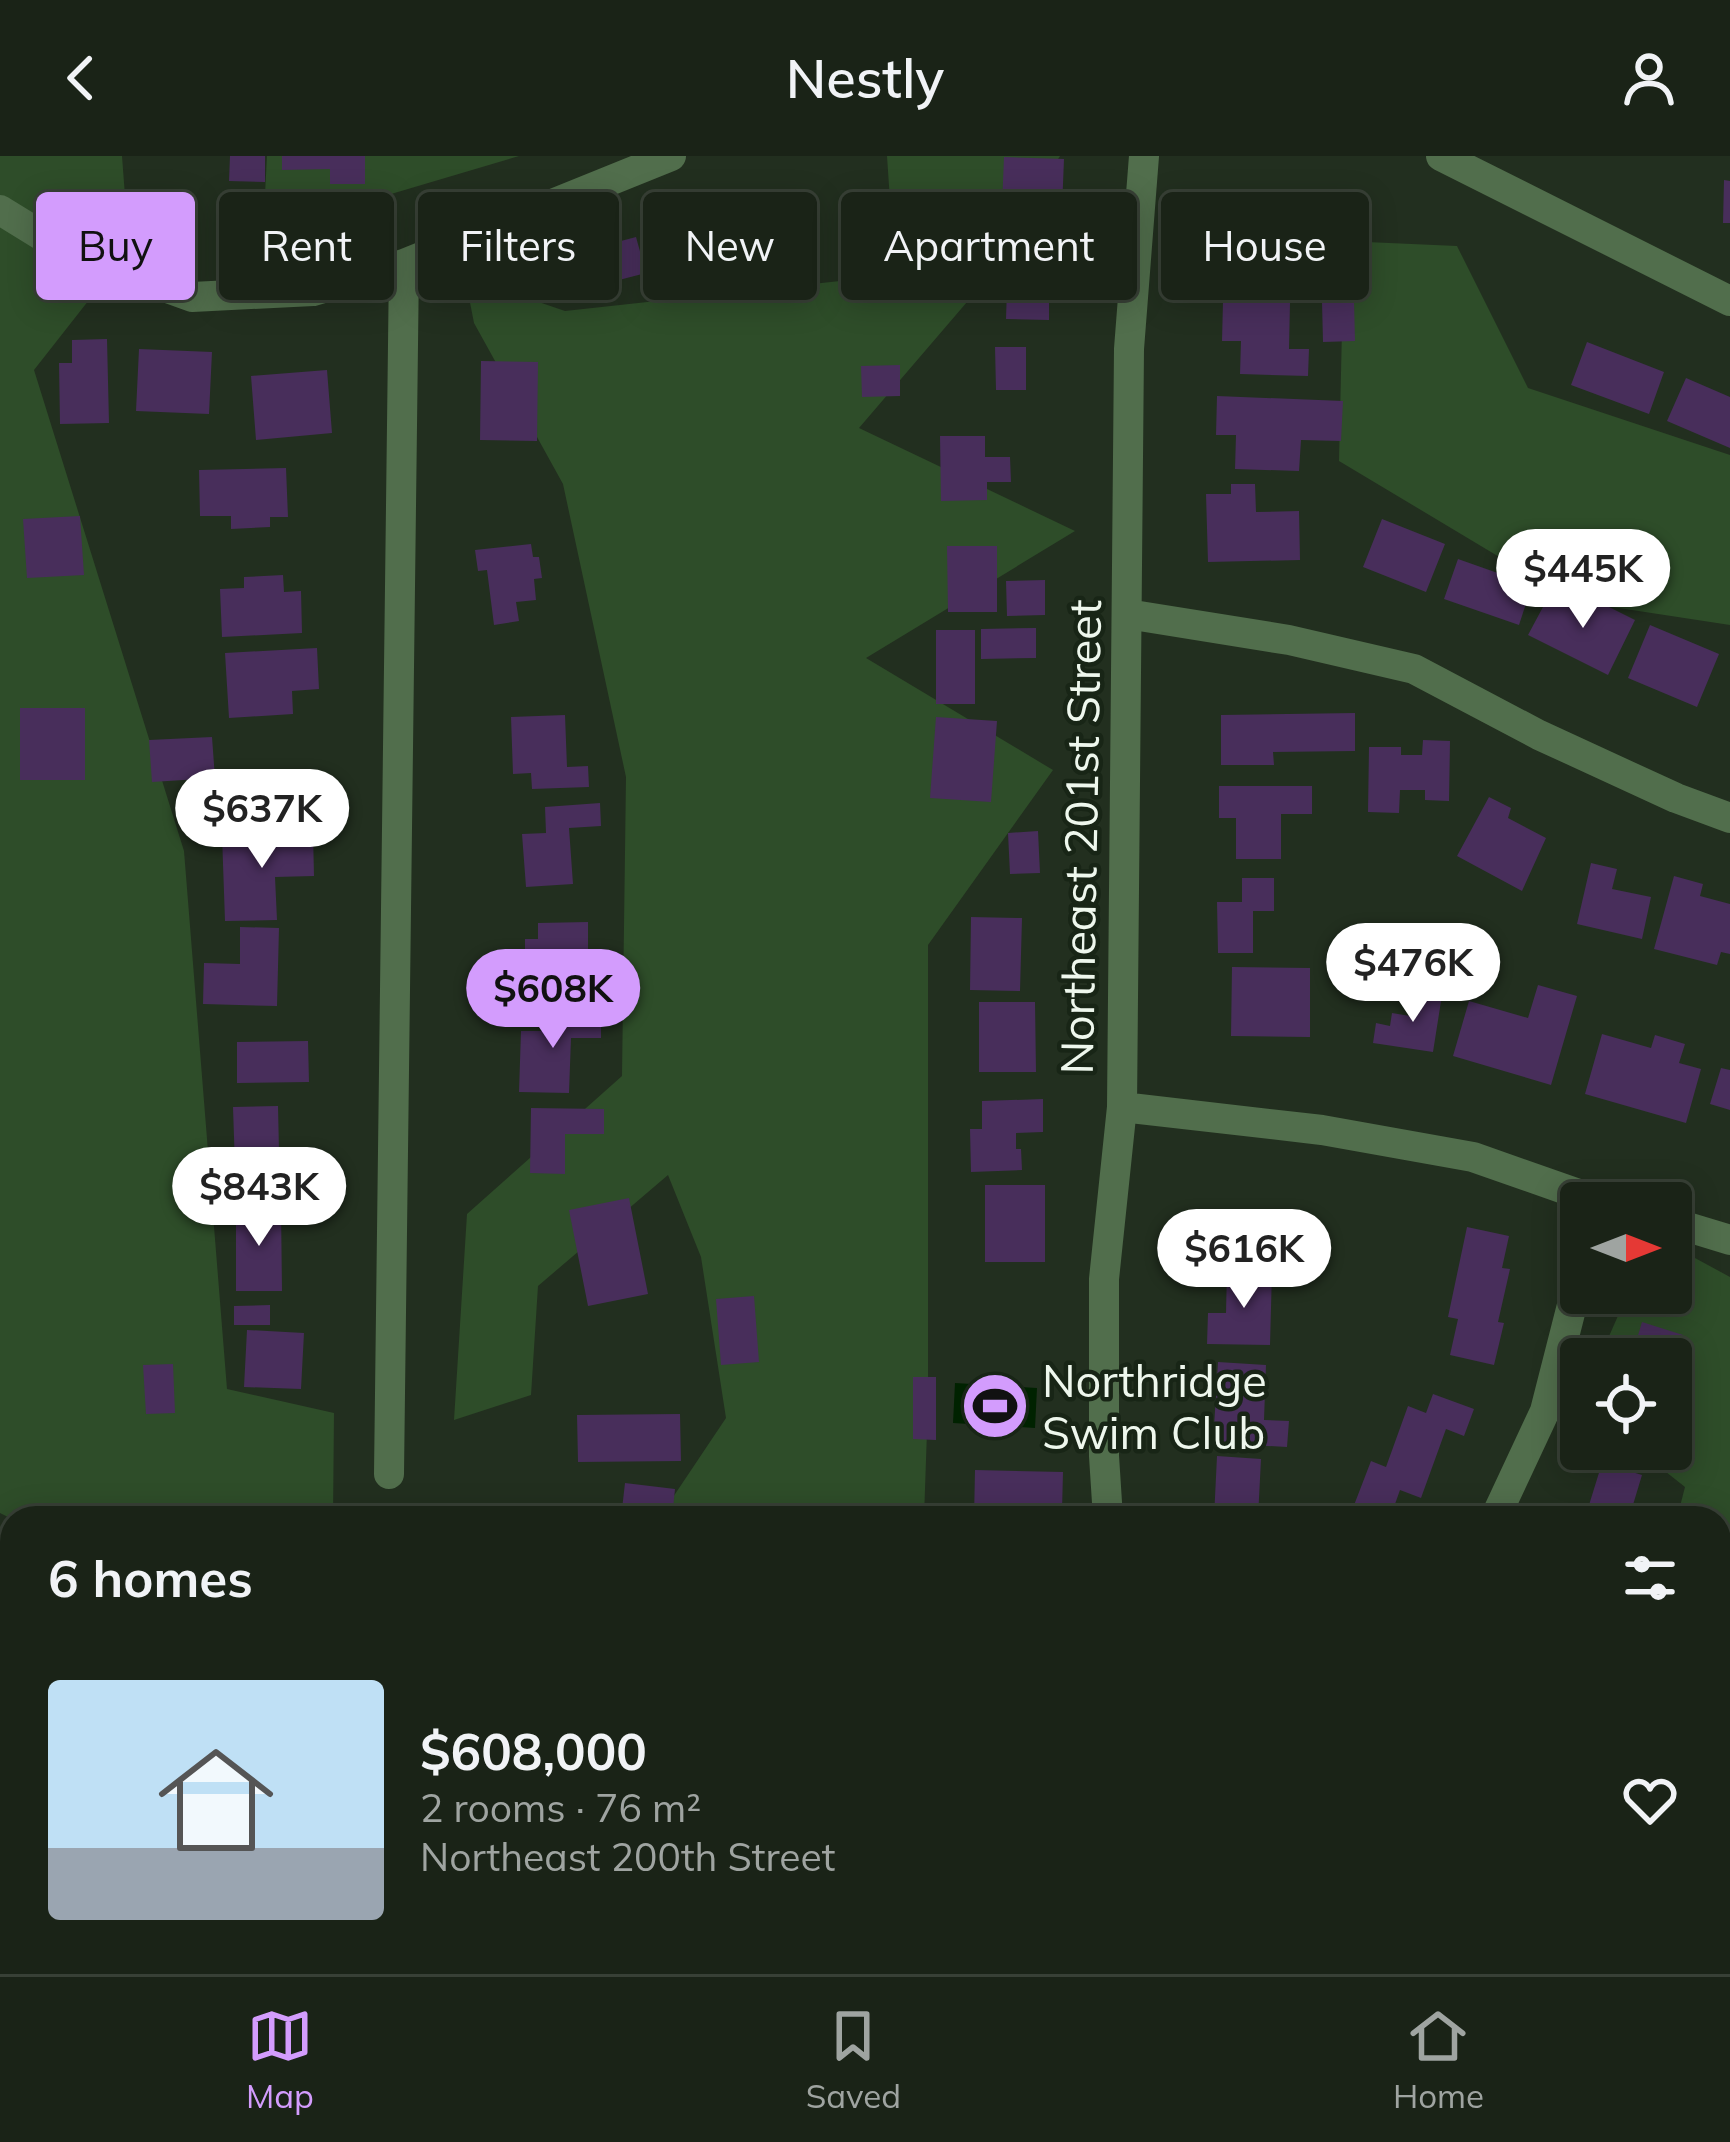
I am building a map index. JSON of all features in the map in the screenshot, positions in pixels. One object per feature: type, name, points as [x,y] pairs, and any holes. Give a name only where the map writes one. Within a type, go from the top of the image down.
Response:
[{"type":"street","points":[[0,210],[70,253],[192,297],[313,291],[404,264],[671,156]]},
{"type":"street","name":"Northeast 201st Street","points":[[1107,1506],[1104,1280],[1122,1108],[1129,349],[1144,156]]},
{"type":"street","points":[[1441,156],[1730,301]]},
{"type":"street","points":[[389,1474],[404,264]]},
{"type":"street","points":[[1127,614],[1289,640],[1414,669],[1539,735],[1730,818]]},
{"type":"street","points":[[1122,1108],[1322,1130],[1473,1157],[1560,1188]]},
{"type":"street","points":[[1692,1228],[1730,1240]]},
{"type":"street","points":[[1501,1506],[1545,1411],[1570,1314]]},
{"type":"shaded area","points":[[0,156],[122,156],[125,192],[36,192],[36,300],[89,300],[34,370],[184,851],[227,1389],[334,1413],[333,1506],[0,1506]]},
{"type":"shaded area","points":[[267,156],[519,156],[394,193],[265,192]]},
{"type":"shaded area","points":[[887,156],[1060,156],[1037,192],[889,192]]},
{"type":"shaded area","points":[[1369,242],[1457,246],[1528,388],[1730,455],[1730,625],[1573,601],[1339,461],[1343,300],[1369,300]]},
{"type":"shaded area","points":[[841,281],[841,300],[968,300],[859,428],[1075,531],[866,658],[1053,770],[928,945],[924,1506],[667,1506],[726,1418],[701,1257],[668,1175],[538,1286],[531,1395],[454,1420],[467,1214],[622,1076],[626,777],[563,484],[474,323],[470,300],[533,300],[565,311],[666,300],[817,300],[817,284]]},
{"type":"shaded area","points":[[1692,1256],[1730,1277],[1730,1506],[1680,1506],[1685,1487],[1664,1470],[1692,1470],[1692,1338],[1608,1338],[1619,1314],[1692,1314]]},
{"type":"shaded area","name":"Northridge Swim Club","points":[[955,1383],[1037,1388],[1035,1428],[953,1423]]},
{"type":"building","points":[[230,156],[265,156],[265,182],[229,181]]},
{"type":"building","points":[[282,156],[365,156],[365,184],[330,184],[330,169],[282,170]]},
{"type":"building","points":[[1004,157],[1064,159],[1063,192],[1003,192]]},
{"type":"building","points":[[1724,180],[1730,181],[1730,223],[1723,223]]},
{"type":"building","points":[[636,237],[643,274],[619,280],[619,241]]},
{"type":"building","points":[[1007,300],[1049,300],[1049,320],[1006,319]]},
{"type":"building","points":[[1223,301],[1290,303],[1289,349],[1309,349],[1308,376],[1240,374],[1241,341],[1222,341]]},
{"type":"building","points":[[1354,301],[1355,341],[1323,342],[1322,302]]},
{"type":"building","points":[[107,339],[109,423],[60,424],[59,363],[72,363],[72,340]]},
{"type":"building","points":[[1587,342],[1664,372],[1649,414],[1571,385]]},
{"type":"building","points":[[995,347],[1026,347],[1026,390],[996,390]]},
{"type":"building","points":[[139,349],[212,352],[209,414],[136,411]]},
{"type":"building","points":[[481,361],[538,362],[537,441],[480,440]]},
{"type":"building","points":[[900,365],[900,396],[862,397],[861,366]]},
{"type":"building","points":[[327,370],[332,433],[256,440],[251,376]]},
{"type":"building","points":[[1686,378],[1730,397],[1730,448],[1667,421]]},
{"type":"building","points":[[1217,396],[1343,401],[1341,441],[1301,440],[1299,471],[1235,469],[1236,435],[1216,435]]},
{"type":"building","points":[[940,436],[985,436],[985,457],[1010,457],[1011,482],[987,482],[987,500],[941,501]]},
{"type":"building","points":[[286,468],[288,517],[270,517],[270,527],[231,529],[231,516],[200,516],[199,470]]},
{"type":"building","points":[[1231,484],[1255,484],[1256,512],[1299,511],[1300,560],[1208,562],[1206,494],[1231,494]]},
{"type":"building","points":[[80,516],[84,575],[27,578],[23,519]]},
{"type":"building","points":[[1382,519],[1445,544],[1426,592],[1363,567]]},
{"type":"building","points":[[531,544],[533,557],[539,557],[542,578],[534,579],[536,600],[516,602],[519,621],[494,625],[487,570],[478,571],[475,550]]},
{"type":"building","points":[[947,546],[997,546],[997,612],[948,612]]},
{"type":"building","points":[[1458,559],[1532,585],[1519,625],[1444,599]]},
{"type":"building","points":[[283,575],[284,592],[301,591],[302,633],[222,637],[220,589],[244,588],[244,577]]},
{"type":"building","points":[[1045,580],[1045,615],[1007,616],[1006,581]]},
{"type":"building","points":[[1551,592],[1583,608],[1589,597],[1635,620],[1608,675],[1528,635]]},
{"type":"building","points":[[1650,625],[1719,654],[1697,707],[1628,678]]},
{"type":"building","points":[[1036,628],[1036,658],[981,659],[981,629]]},
{"type":"building","points":[[936,630],[975,630],[975,704],[936,704]]},
{"type":"building","points":[[317,648],[319,689],[292,691],[293,714],[229,718],[225,653]]},
{"type":"building","points":[[20,708],[85,708],[85,780],[20,780]]},
{"type":"building","points":[[1355,713],[1355,751],[1273,752],[1274,765],[1221,765],[1221,715]]},
{"type":"building","points":[[565,715],[567,767],[588,766],[589,787],[532,789],[531,773],[513,774],[511,717]]},
{"type":"building","points":[[936,717],[997,721],[991,802],[930,798]]},
{"type":"building","points":[[212,737],[215,778],[152,782],[149,740]]},
{"type":"building","points":[[1423,740],[1450,741],[1449,801],[1425,800],[1425,790],[1400,790],[1399,813],[1368,812],[1369,747],[1401,747],[1401,755],[1422,755]]},
{"type":"building","points":[[1219,786],[1312,786],[1312,814],[1281,814],[1281,859],[1236,859],[1236,818],[1219,818]]},
{"type":"building","points":[[1489,797],[1511,808],[1508,818],[1546,838],[1522,891],[1457,856]]},
{"type":"building","points":[[600,803],[601,826],[569,828],[573,884],[526,887],[522,834],[546,833],[545,807]]},
{"type":"building","points":[[1038,831],[1040,873],[1010,874],[1008,833]]},
{"type":"building","points":[[313,832],[314,876],[275,877],[277,920],[225,921],[222,835]]},
{"type":"building","points":[[1591,863],[1617,869],[1612,889],[1651,897],[1642,939],[1577,924]]},
{"type":"building","points":[[1674,876],[1703,884],[1700,896],[1730,904],[1730,954],[1721,952],[1717,965],[1654,949]]},
{"type":"building","points":[[1242,878],[1274,878],[1274,911],[1253,911],[1253,953],[1218,953],[1217,902],[1242,902]]},
{"type":"building","points":[[971,917],[1022,918],[1020,991],[970,990]]},
{"type":"building","points":[[588,922],[588,962],[571,962],[571,998],[525,998],[525,939],[538,939],[538,923]]},
{"type":"building","points":[[240,927],[279,928],[277,1006],[203,1004],[204,963],[240,964]]},
{"type":"building","points":[[1232,967],[1310,968],[1310,1037],[1231,1036]]},
{"type":"building","points":[[1538,985],[1577,996],[1551,1085],[1453,1056],[1469,1001],[1528,1018]]},
{"type":"building","points":[[1414,991],[1442,995],[1433,1052],[1373,1043],[1376,1023],[1390,1026],[1392,1013],[1410,1016]]},
{"type":"building","points":[[979,1002],[1035,1002],[1036,1072],[979,1072]]},
{"type":"building","points":[[542,1013],[601,1015],[601,1038],[571,1038],[569,1093],[519,1092],[521,1031],[542,1031]]},
{"type":"building","points":[[1602,1034],[1651,1048],[1655,1035],[1685,1044],[1679,1063],[1701,1069],[1686,1123],[1585,1094]]},
{"type":"building","points":[[308,1041],[309,1082],[237,1083],[237,1042]]},
{"type":"building","points":[[1721,1068],[1730,1070],[1730,1110],[1710,1104]]},
{"type":"building","points":[[1043,1099],[1043,1132],[1016,1133],[1022,1170],[971,1172],[970,1129],[982,1129],[982,1101]]},
{"type":"building","points":[[278,1106],[280,1196],[236,1197],[233,1107]]},
{"type":"building","points":[[531,1108],[604,1109],[604,1134],[565,1134],[565,1174],[530,1173]]},
{"type":"building","points":[[985,1185],[1045,1185],[1045,1262],[985,1262]]},
{"type":"building","points":[[629,1198],[648,1294],[588,1306],[569,1210]]},
{"type":"building","points":[[281,1206],[282,1291],[236,1291],[236,1207]]},
{"type":"building","points":[[1208,1212],[1283,1216],[1281,1256],[1206,1253]]},
{"type":"building","points":[[1467,1227],[1509,1236],[1502,1268],[1510,1269],[1498,1322],[1504,1323],[1494,1365],[1450,1355],[1458,1319],[1448,1317]]},
{"type":"building","points":[[1227,1270],[1272,1271],[1270,1345],[1207,1344],[1208,1313],[1226,1313]]},
{"type":"building","points":[[754,1296],[759,1362],[721,1365],[716,1299]]},
{"type":"building","points":[[270,1305],[270,1325],[234,1325],[234,1306]]},
{"type":"building","points":[[1642,1322],[1683,1335],[1682,1338],[1637,1338]]},
{"type":"building","points":[[247,1330],[304,1333],[301,1389],[244,1387]]},
{"type":"building","points":[[1218,1362],[1266,1365],[1264,1420],[1289,1421],[1287,1447],[1213,1443]]},
{"type":"building","points":[[173,1364],[175,1413],[146,1414],[143,1365]]},
{"type":"building","points":[[913,1377],[936,1377],[936,1440],[913,1439]]},
{"type":"building","points":[[1433,1394],[1474,1409],[1464,1436],[1446,1429],[1421,1498],[1400,1490],[1394,1506],[1354,1506],[1371,1461],[1386,1467],[1408,1406],[1426,1413]]},
{"type":"building","points":[[680,1414],[681,1461],[578,1462],[577,1415]]},
{"type":"building","points":[[1217,1456],[1261,1459],[1259,1506],[1215,1506]]},
{"type":"building","points":[[975,1470],[1063,1472],[1062,1506],[974,1506]]},
{"type":"building","points":[[1600,1470],[1642,1475],[1633,1506],[1589,1506]]},
{"type":"building","points":[[625,1483],[675,1489],[673,1506],[622,1506]]},
{"type":"place","name":"Northridge Swim Club","points":[[995,1406]]}]
